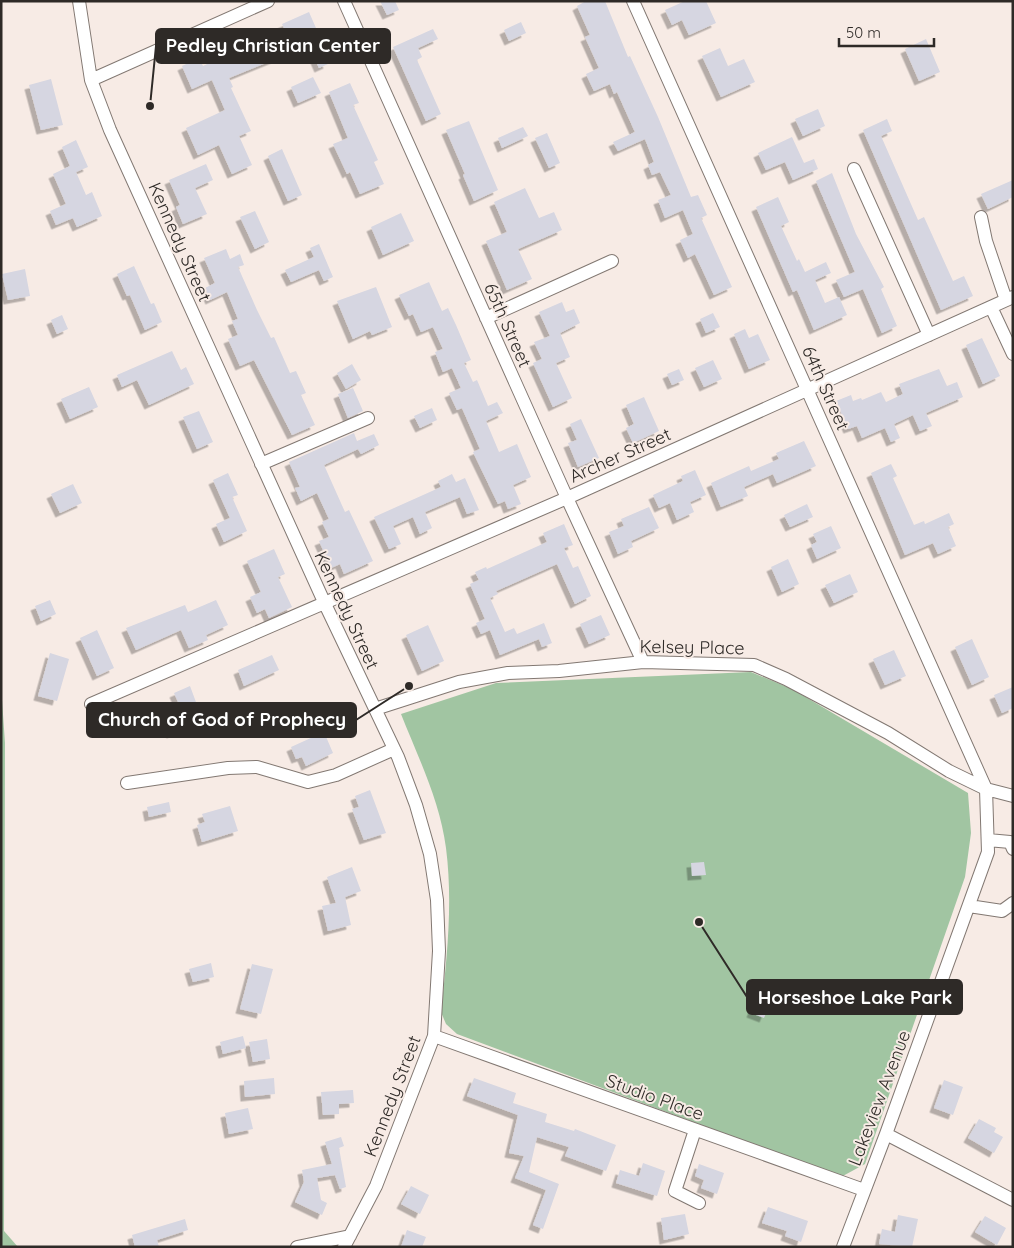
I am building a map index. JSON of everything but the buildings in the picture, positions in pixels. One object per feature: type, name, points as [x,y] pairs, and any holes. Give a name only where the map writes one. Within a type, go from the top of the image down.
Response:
[{"type":"street","name":"Kennedy Street","points":[[79,1],[91,80],[110,130],[325,604],[394,750],[416,805],[430,854],[437,900],[438,951],[434,1036],[376,1186],[347,1241]]},
{"type":"street","points":[[91,80],[268,1]]},
{"type":"street","name":"65th Street","points":[[344,1],[566,498],[643,662]]},
{"type":"street","name":"64th Street","points":[[633,1],[986,789]]},
{"type":"street","points":[[854,169],[928,335]]},
{"type":"street","points":[[981,217],[986,241],[1010,298]]},
{"type":"street","points":[[486,318],[612,261]]},
{"type":"street","name":"Archer Street","points":[[91,704],[566,498],[1010,298]]},
{"type":"street","points":[[991,307],[1013,354]]},
{"type":"street","points":[[261,464],[368,418]]},
{"type":"street","name":"Kelsey Place","points":[[374,709],[459,682],[500,675],[643,662],[754,665],[786,679],[888,733],[949,771],[986,789],[1013,796]]},
{"type":"street","points":[[127,783],[228,768],[257,767],[308,782],[336,775],[394,750]]},
{"type":"street","name":"Lakeview Avenue","points":[[843,1247],[988,852],[986,789]]},
{"type":"street","points":[[988,840],[1005,840],[1010,842],[1013,849]]},
{"type":"street","points":[[968,906],[1002,911],[1013,903]]},
{"type":"street","name":"Studio Place","points":[[434,1036],[864,1190]]},
{"type":"street","points":[[695,1130],[674,1191],[699,1203]]},
{"type":"street","points":[[886,1134],[1013,1200]]},
{"type":"street","points":[[297,1247],[347,1241]]},
{"type":"green space","points":[[751,672],[792,689],[968,793],[971,833],[965,877],[865,1164],[841,1177],[457,1034],[446,1024],[441,1012],[449,910],[446,848],[434,796],[401,714],[496,683]]},
{"type":"green space","points":[[1,686],[5,743],[4,1231],[18,1247],[1,1247]]},
{"type":"place","name":"Pedley Christian Center","points":[[150,106]]},
{"type":"place","name":"Church of God of Prophecy","points":[[409,686]]},
{"type":"place","name":"Horseshoe Lake Park","points":[[699,922]]}]
